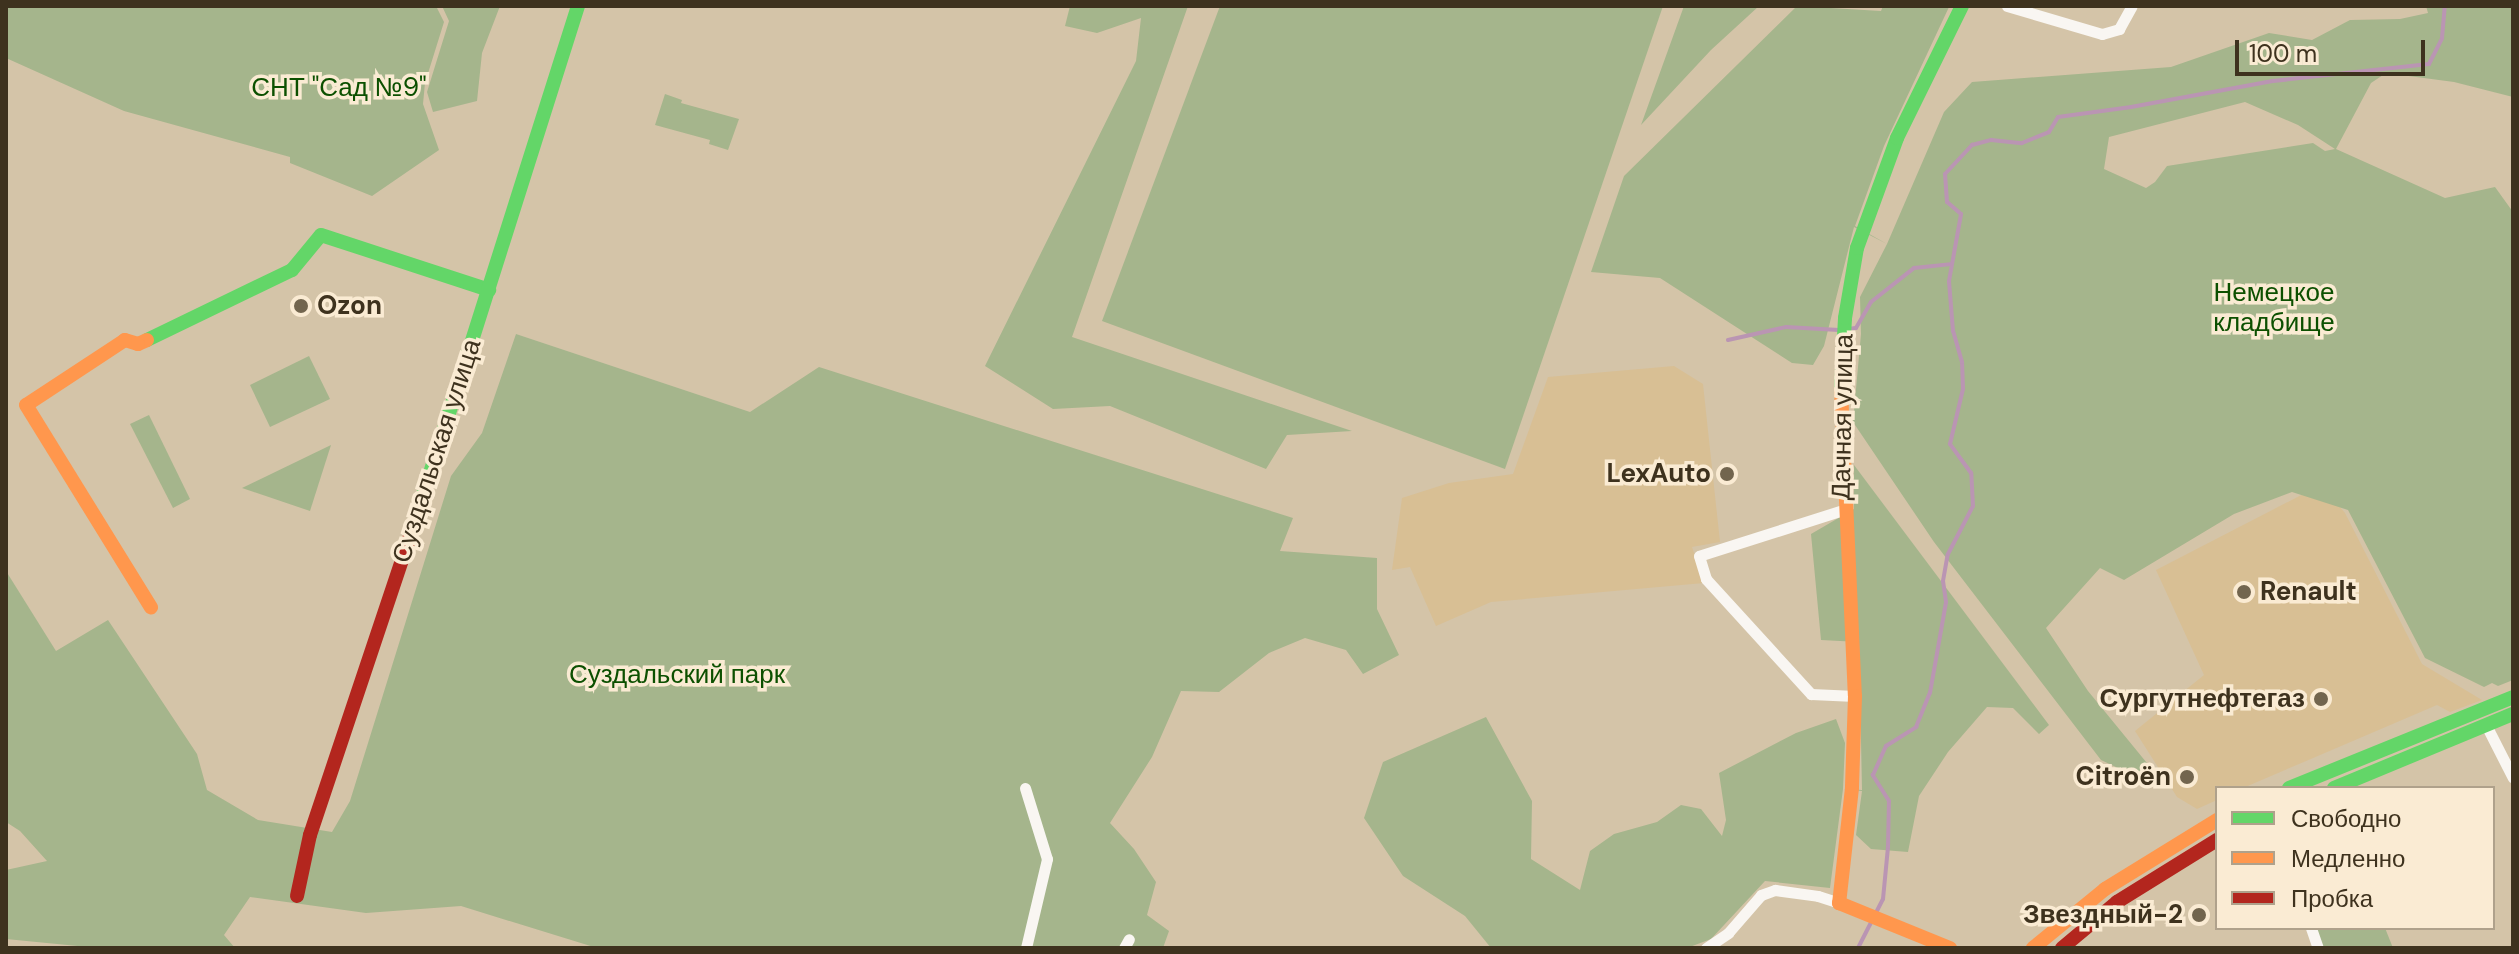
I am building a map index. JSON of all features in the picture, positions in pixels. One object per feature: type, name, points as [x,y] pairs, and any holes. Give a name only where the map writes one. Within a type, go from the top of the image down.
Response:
[{"type":"street","name":"Суздальская улица","points":[[297,896],[310,835],[489,290],[578,6]]},
{"type":"street","name":"Дачная улица","points":[[1855,696],[1811,694],[1706,579],[1699,556],[1846,509],[1840,406],[1845,318],[1857,248],[1875,191],[1923,82],[1962,6]]},
{"type":"street","points":[[2007,6],[2102,34],[2119,29],[2132,6]]},
{"type":"street","points":[[151,607],[26,405],[125,340],[138,344],[292,270],[321,235],[489,290]]},
{"type":"street","points":[[1839,903],[1852,788],[1855,696],[1846,509]]},
{"type":"street","points":[[2294,786],[2513,697]]},
{"type":"street","points":[[2339,786],[2513,714]]},
{"type":"street","points":[[2486,725],[2513,778]]},
{"type":"street","points":[[1025,788],[1047,859],[1026,948]]},
{"type":"street","points":[[2033,948],[2105,889],[2215,821]]},
{"type":"street","points":[[2062,948],[2117,902],[2215,841]]},
{"type":"street","points":[[1706,948],[1728,933],[1761,895],[1775,890],[1818,896],[1950,948]]},
{"type":"shaded area","points":[[1674,366],[1703,384],[1720,542],[1692,547],[1704,583],[1491,602],[1436,626],[1410,567],[1392,570],[1402,498],[1449,483],[1513,474],[1548,377]]},
{"type":"shaded area","points":[[2309,491],[2335,501],[2345,513],[2422,664],[2482,700],[2450,712],[2437,705],[2248,786],[2215,786],[2215,801],[2197,809],[2177,797],[2135,731],[2204,675],[2156,570]]},
{"type":"green space","name":"СНТ \"Сад №9\"","points":[[6,6],[436,6],[444,22],[425,83],[423,104],[439,150],[372,196],[290,163],[290,157],[124,111],[6,58]]},
{"type":"green space","points":[[442,6],[500,6],[482,53],[477,101],[433,112],[427,92],[449,21]]},
{"type":"green space","points":[[1070,6],[1188,6],[1072,337],[1352,431],[1287,435],[1266,469],[1110,406],[1053,409],[985,366],[1136,61],[1141,18],[1097,33],[1065,26]]},
{"type":"green space","points":[[1220,6],[1663,6],[1505,469],[1102,321]]},
{"type":"green space","points":[[1684,6],[1759,6],[1711,50],[1641,125]]},
{"type":"green space","points":[[1797,6],[1881,11],[1883,6],[1949,7],[1884,146],[1855,226],[1887,244],[1854,227],[1824,346],[1813,365],[1792,363],[1660,278],[1591,272],[1624,176]]},
{"type":"green space","name":"Немецкое кладбище","points":[[2426,6],[2513,6],[2513,97],[2454,82],[2386,73],[2371,83],[2336,149],[2445,198],[2495,187],[2513,212],[2513,680],[2484,687],[2425,658],[2348,510],[2292,492],[2234,514],[2124,580],[2100,568],[2046,628],[2088,691],[2151,768],[2135,776],[2101,760],[1934,542],[1853,422],[1861,334],[1860,297],[1887,244],[1944,112],[1972,82],[2171,67],[2269,33],[2312,40],[2350,20],[2400,19],[2428,13]],"holes":[[[2245,102],[2298,125],[2335,149],[2325,151],[2313,143],[2167,166],[2146,188],[2104,169],[2109,137]]]},
{"type":"green space","points":[[665,94],[682,100],[681,103],[739,119],[728,150],[709,144],[710,140],[655,125]]},
{"type":"green space","name":"Суздальский парк","points":[[516,334],[750,412],[819,367],[1293,518],[1280,551],[1377,558],[1377,609],[1399,655],[1363,674],[1346,650],[1305,638],[1269,653],[1219,692],[1181,691],[1152,757],[1110,823],[1134,849],[1156,882],[1147,915],[1169,931],[1163,948],[597,948],[461,906],[366,913],[250,897],[224,935],[235,948],[98,948],[6,939],[6,870],[47,861],[20,831],[6,822],[6,571],[56,651],[108,620],[197,754],[207,790],[258,820],[332,832],[350,801],[451,476],[482,433]]},
{"type":"green space","points":[[309,356],[330,399],[270,427],[250,385]]},
{"type":"green space","points":[[149,415],[190,499],[173,508],[130,424]]},
{"type":"green space","points":[[331,445],[310,511],[242,488]]},
{"type":"green space","points":[[1854,465],[2049,725],[2039,734],[2013,708],[1987,707],[1948,752],[1919,796],[1908,852],[1871,849],[1856,835],[1862,791],[1843,789],[1862,790],[1859,642],[1821,640],[1811,534],[1854,509]]},
{"type":"green space","points":[[1486,717],[1532,801],[1531,859],[1580,890],[1590,851],[1614,834],[1657,822],[1681,805],[1701,809],[1722,836],[1726,820],[1719,773],[1796,733],[1836,719],[1845,743],[1843,789],[1830,888],[1765,881],[1711,939],[1687,948],[1491,948],[1465,916],[1403,876],[1364,818],[1383,762]]},
{"type":"green space","points":[[2311,930],[2386,930],[2393,948],[2317,948]]},
{"type":"waterway","points":[[1858,948],[1883,899],[1888,847],[1889,801],[1873,775],[1886,746],[1916,727],[1930,693],[1946,602],[1943,581],[1948,554],[1973,506],[1971,473],[1950,444],[1963,389],[1962,362],[1953,331],[1949,281],[1961,214],[1947,202],[1945,174],[1972,145],[1991,140],[2022,143],[2049,132],[2058,117],[2273,81],[2429,64],[2442,38],[2445,6]]},
{"type":"waterway","points":[[1848,329],[1856,328],[1871,302],[1914,268],[1951,264]]},
{"type":"waterway","points":[[1728,340],[1786,327],[1839,330]]},
{"type":"traffic: fast","points":[[412,530],[578,6]]},
{"type":"traffic: fast","points":[[1841,390],[1845,318],[1857,248],[1897,138],[1962,6]]},
{"type":"traffic: fast","points":[[147,340],[292,270],[321,235],[489,290]]},
{"type":"traffic: fast","points":[[2294,786],[2513,697]]},
{"type":"traffic: fast","points":[[2339,786],[2513,714]]},
{"type":"traffic: slow","points":[[147,340],[138,344],[125,340],[26,405],[151,607]]},
{"type":"traffic: slow","points":[[1841,390],[1855,696],[1852,788],[1839,903],[1950,948]]},
{"type":"traffic: slow","points":[[2033,948],[2105,889],[2215,821]]},
{"type":"traffic: jam","points":[[297,896],[310,835],[412,530]]},
{"type":"traffic: jam","points":[[2062,948],[2117,902],[2215,841]]},
{"type":"place","name":"Ozon","points":[[301,306]]},
{"type":"place","name":"LexAuto","points":[[1727,474]]},
{"type":"place","name":"Renault","points":[[2244,592]]},
{"type":"place","name":"Сургутнефтегаз","points":[[2321,699]]},
{"type":"place","name":"Citroën","points":[[2187,777]]},
{"type":"place","name":"Звездный-2","points":[[2199,915]]}]
